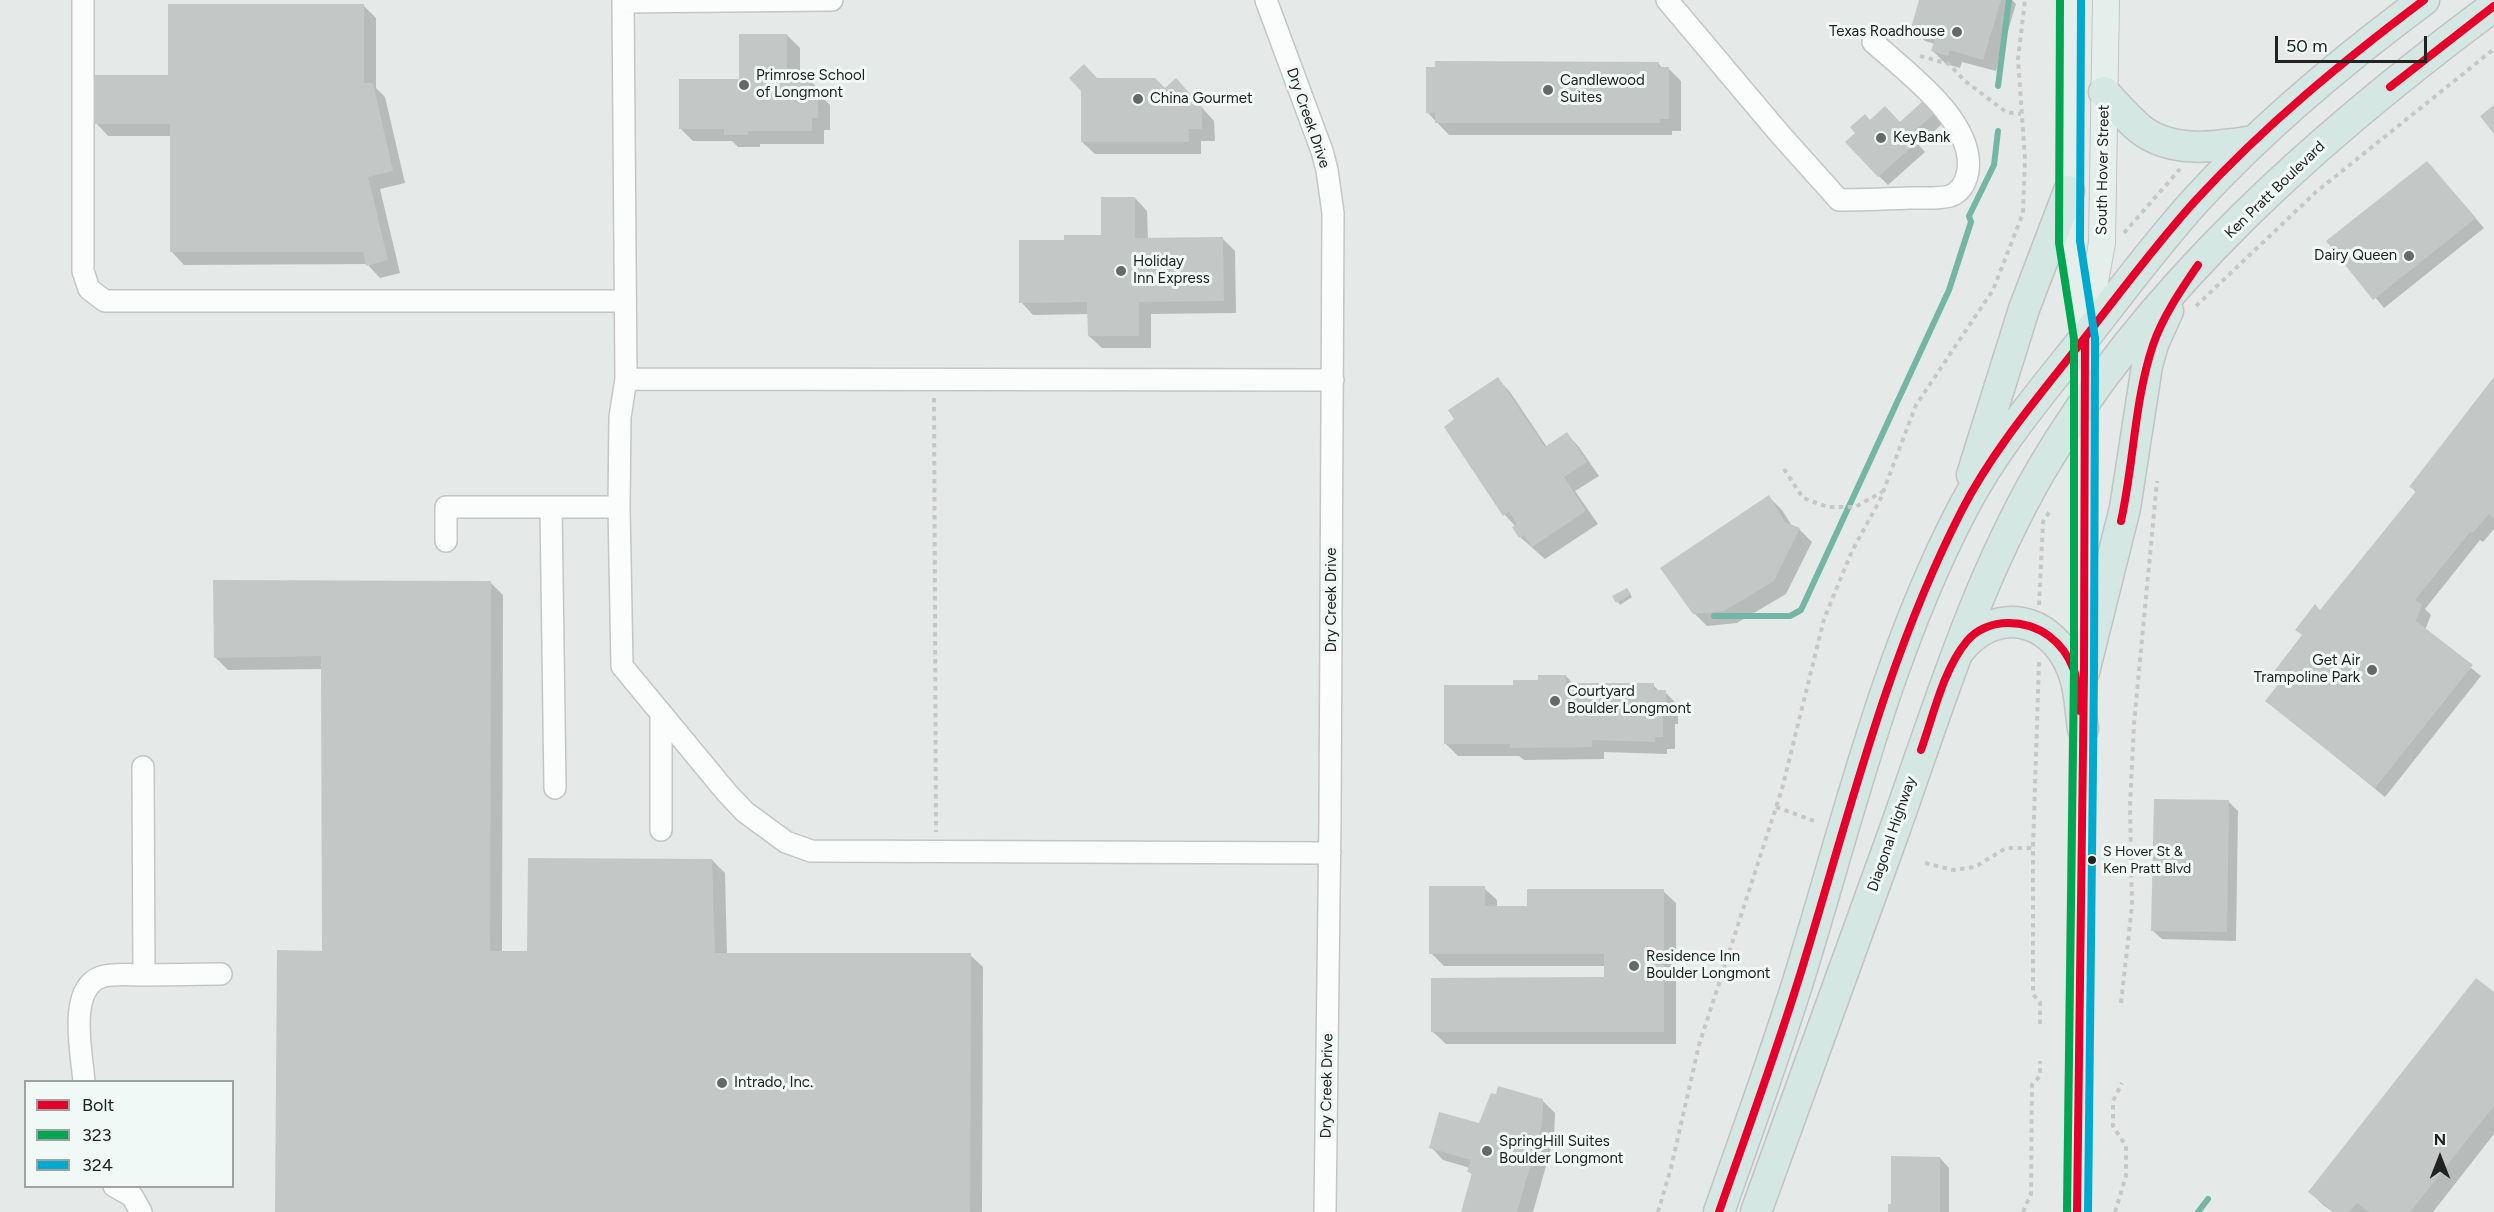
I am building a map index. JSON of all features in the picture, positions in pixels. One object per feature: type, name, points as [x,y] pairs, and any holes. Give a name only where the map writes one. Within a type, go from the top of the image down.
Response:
[{"type":"highway","points":[[1719,1212],[1805,957],[1884,699],[1921,598],[1963,507],[2025,413],[2136,271],[2196,201],[2253,141],[2369,41],[2424,0]]},
{"type":"highway","name":"Ken Pratt Boulevard","points":[[2085,404],[2151,315],[2198,264],[2284,178],[2336,132],[2494,6]]},
{"type":"highway","points":[[2104,92],[2142,131],[2160,140],[2193,147],[2253,141]]},
{"type":"highway","points":[[1963,507],[2024,309],[2069,191]]},
{"type":"highway","points":[[2084,672],[2125,508],[2147,366],[2164,318],[2198,264]]},
{"type":"highway","name":"Diagonal Highway","points":[[1755,1212],[1896,825],[1954,658],[2005,541],[2040,472],[2085,404]]},
{"type":"highway","points":[[1954,658],[1969,638],[1985,627],[2002,623],[2018,623],[2039,628],[2060,645],[2074,671],[2083,729]]},
{"type":"main road","name":"South Hover Street","points":[[2071,0],[2069,242],[2085,338],[2084,672],[2077,1212]]},
{"type":"main road","name":"South Hover Street","points":[[2085,338],[2102,243],[2106,0]]},
{"type":"street","points":[[82,0],[83,271],[89,289],[105,301],[625,301]]},
{"type":"street","points":[[832,0],[623,1],[626,379],[620,417],[622,666],[727,794],[756,822],[786,842],[803,849],[820,852],[1330,854]]},
{"type":"street","name":"Dry Creek Drive","points":[[1266,0],[1327,170],[1333,213],[1330,854],[1325,1212]]},
{"type":"street","points":[[1667,0],[1839,201],[1933,198],[1954,194],[1965,182],[1968,167],[1967,150],[1961,134],[1926,90],[1873,42]]},
{"type":"street","points":[[626,379],[1333,380]]},
{"type":"street","points":[[446,542],[446,507],[619,507]]},
{"type":"street","points":[[551,507],[555,788]]},
{"type":"street","points":[[661,713],[661,830]]},
{"type":"street","points":[[143,766],[144,975]]},
{"type":"street","points":[[84,1080],[80,1014],[84,992],[91,982],[100,977],[221,974]]},
{"type":"street","points":[[117,1188],[134,1198],[141,1212]]},
{"type":"path","points":[[1658,1212],[1671,1168],[1699,1046],[1776,807],[1824,619],[1852,551],[1883,491],[1916,405],[1993,290],[2023,213],[2025,159],[2018,59],[2025,0]]},
{"type":"path","points":[[2194,308],[2316,192],[2494,49]]},
{"type":"path","points":[[1915,54],[1949,64],[1965,81],[2006,112],[2022,114]]},
{"type":"path","points":[[2120,238],[2186,163]]},
{"type":"path","points":[[934,380],[936,852]]},
{"type":"path","points":[[1784,469],[1803,498],[1828,507],[1841,509],[1855,507],[1883,491]]},
{"type":"path","points":[[2121,1003],[2132,906],[2130,807],[2134,724],[2158,472]]},
{"type":"path","points":[[2039,606],[2043,522],[2051,509]]},
{"type":"path","points":[[2039,661],[2033,848],[2033,994],[2040,1003],[2040,1025]]},
{"type":"path","points":[[1776,807],[1817,822]]},
{"type":"path","points":[[1925,862],[1953,870],[1974,867],[2006,848],[2033,848]]},
{"type":"path","points":[[2023,1212],[2031,1194],[2032,1085],[2040,1076],[2040,1061]]},
{"type":"path","points":[[2115,1212],[2126,1176],[2126,1146],[2113,1126],[2113,1101],[2122,1083]]},
{"type":"building","name":"Texas Roadhouse","points":[[1919,0],[2001,0],[1983,60],[1950,50],[1948,56],[1931,51],[1936,36],[1911,28]]},
{"type":"building","points":[[168,4],[364,4],[364,83],[373,83],[393,171],[368,177],[388,260],[366,266],[363,252],[170,252],[170,124],[94,124],[94,75],[168,75]]},
{"type":"building","name":"Primrose School of Longmont","points":[[739,34],[787,34],[787,78],[810,78],[810,91],[818,91],[818,118],[812,118],[812,131],[748,131],[748,135],[724,135],[724,129],[679,129],[679,79],[739,79]]},
{"type":"building","name":"Candlewood Suites","points":[[1435,61],[1659,62],[1658,67],[1669,67],[1669,119],[1660,119],[1660,123],[1435,123],[1435,113],[1426,113],[1426,67],[1435,67]]},
{"type":"building","name":"China Gourmet","points":[[1084,64],[1097,78],[1155,78],[1165,88],[1176,78],[1202,107],[1202,129],[1189,129],[1189,142],[1081,142],[1081,91],[1069,78]]},
{"type":"building","name":"KeyBank","points":[[1923,101],[1934,114],[1910,135],[1917,142],[1878,177],[1845,142],[1855,133],[1850,127],[1865,114],[1870,120],[1885,106],[1900,122]]},
{"type":"building","points":[[2494,105],[2494,134],[2480,116]]},
{"type":"building","points":[[2427,161],[2476,218],[2373,300],[2326,241]]},
{"type":"building","name":"Holiday Inn Express","points":[[1101,197],[1135,197],[1135,238],[1223,237],[1224,301],[1139,302],[1139,336],[1088,336],[1087,302],[1019,303],[1019,240],[1064,240],[1064,235],[1101,235]]},
{"type":"building","points":[[1498,377],[1545,447],[1567,432],[1587,462],[1564,477],[1586,511],[1532,547],[1524,535],[1519,538],[1512,527],[1517,524],[1509,512],[1503,516],[1444,427],[1454,419],[1448,410]]},
{"type":"building","name":"Get Air Trampoline Park","points":[[2494,377],[2494,519],[2489,514],[2473,533],[2470,532],[2415,600],[2422,604],[2416,621],[2473,665],[2375,788],[2265,701],[2280,682],[2272,674],[2302,635],[2295,630],[2315,604],[2320,610],[2417,490],[2409,487]]},
{"type":"building","points":[[1769,495],[1785,522],[1800,528],[1774,581],[1724,611],[1693,614],[1660,568]]},
{"type":"building","points":[[213,580],[491,581],[490,951],[527,951],[528,858],[712,859],[715,953],[971,953],[970,1212],[275,1212],[277,950],[322,951],[321,656],[214,658]]},
{"type":"building","points":[[1627,588],[1631,594],[1616,603],[1612,596]]},
{"type":"building","name":"Courtyard Boulder Longmont","points":[[1538,675],[1566,675],[1566,683],[1654,683],[1654,690],[1666,690],[1663,737],[1655,737],[1655,742],[1592,740],[1592,747],[1510,748],[1510,744],[1444,744],[1444,685],[1513,685],[1513,680],[1538,680]]},
{"type":"building","points":[[2154,799],[2229,800],[2227,932],[2151,931]]},
{"type":"building","name":"Residence Inn Boulder Longmont","points":[[1429,886],[1485,886],[1485,906],[1527,906],[1527,889],[1664,889],[1664,1032],[1431,1032],[1431,978],[1604,977],[1604,954],[1429,954]]},
{"type":"building","points":[[2476,978],[2494,992],[2494,1106],[2410,1212],[2369,1212],[2357,1203],[2349,1212],[2334,1212],[2308,1192]]},
{"type":"building","name":"SpringHill Suites Boulder Longmont","points":[[1498,1086],[1543,1099],[1542,1125],[1517,1212],[1461,1212],[1472,1173],[1467,1172],[1471,1160],[1429,1148],[1439,1112],[1479,1123],[1491,1093],[1496,1094]]},
{"type":"building","points":[[1891,1156],[1940,1157],[1940,1212],[1888,1212],[1888,1204],[1891,1204]]},
{"type":"waterway","points":[[1998,86],[2009,0]]},
{"type":"waterway","points":[[1714,616],[1790,616],[1801,610],[1949,290],[1971,222],[1969,216],[1994,165],[1998,131]]},
{"type":"waterway","points":[[2198,1212],[2208,1199]]},
{"type":"transit line","name":"323","points":[[2060,0],[2059,243],[2074,339],[2074,672],[2067,1212]]},
{"type":"transit line","name":"324","points":[[2081,0],[2080,241],[2095,338],[2088,1212]]},
{"type":"transit line","name":"Bolt","points":[[1719,1212],[1786,1018],[1893,672],[1937,563],[1975,487],[2003,443],[2034,402],[2152,251],[2196,200],[2277,120],[2364,46],[2424,0]]},
{"type":"transit line","name":"Bolt","points":[[2390,87],[2494,6]]},
{"type":"transit line","name":"Bolt","points":[[2121,521],[2138,410],[2153,345],[2167,314],[2198,265]]},
{"type":"transit line","name":"Bolt","points":[[2077,1212],[2084,672],[2085,338]]},
{"type":"transit line","name":"Bolt","points":[[1921,750],[1945,679],[1959,653],[1976,633],[1997,624],[2030,626],[2040,630],[2056,642],[2074,670],[2080,711]]},
{"type":"place","name":"Texas Roadhouse","points":[[1957,32]]},
{"type":"place","name":"Primrose School of Longmont","points":[[744,85]]},
{"type":"place","name":"Candlewood Suites","points":[[1548,90]]},
{"type":"place","name":"China Gourmet","points":[[1138,99]]},
{"type":"place","name":"KeyBank","points":[[1881,138]]},
{"type":"place","name":"Dairy Queen","points":[[2409,256]]},
{"type":"place","name":"Holiday Inn Express","points":[[1121,271]]},
{"type":"place","name":"Get Air Trampoline Park","points":[[2372,670]]},
{"type":"place","name":"Courtyard Boulder Longmont","points":[[1555,701]]},
{"type":"place","name":"S Hover St & Ken Pratt Blvd","points":[[2092,860]]},
{"type":"place","name":"Residence Inn Boulder Longmont","points":[[1634,966]]},
{"type":"place","name":"Intrado, Inc.","points":[[722,1083]]},
{"type":"place","name":"SpringHill Suites Boulder Longmont","points":[[1487,1151]]}]
